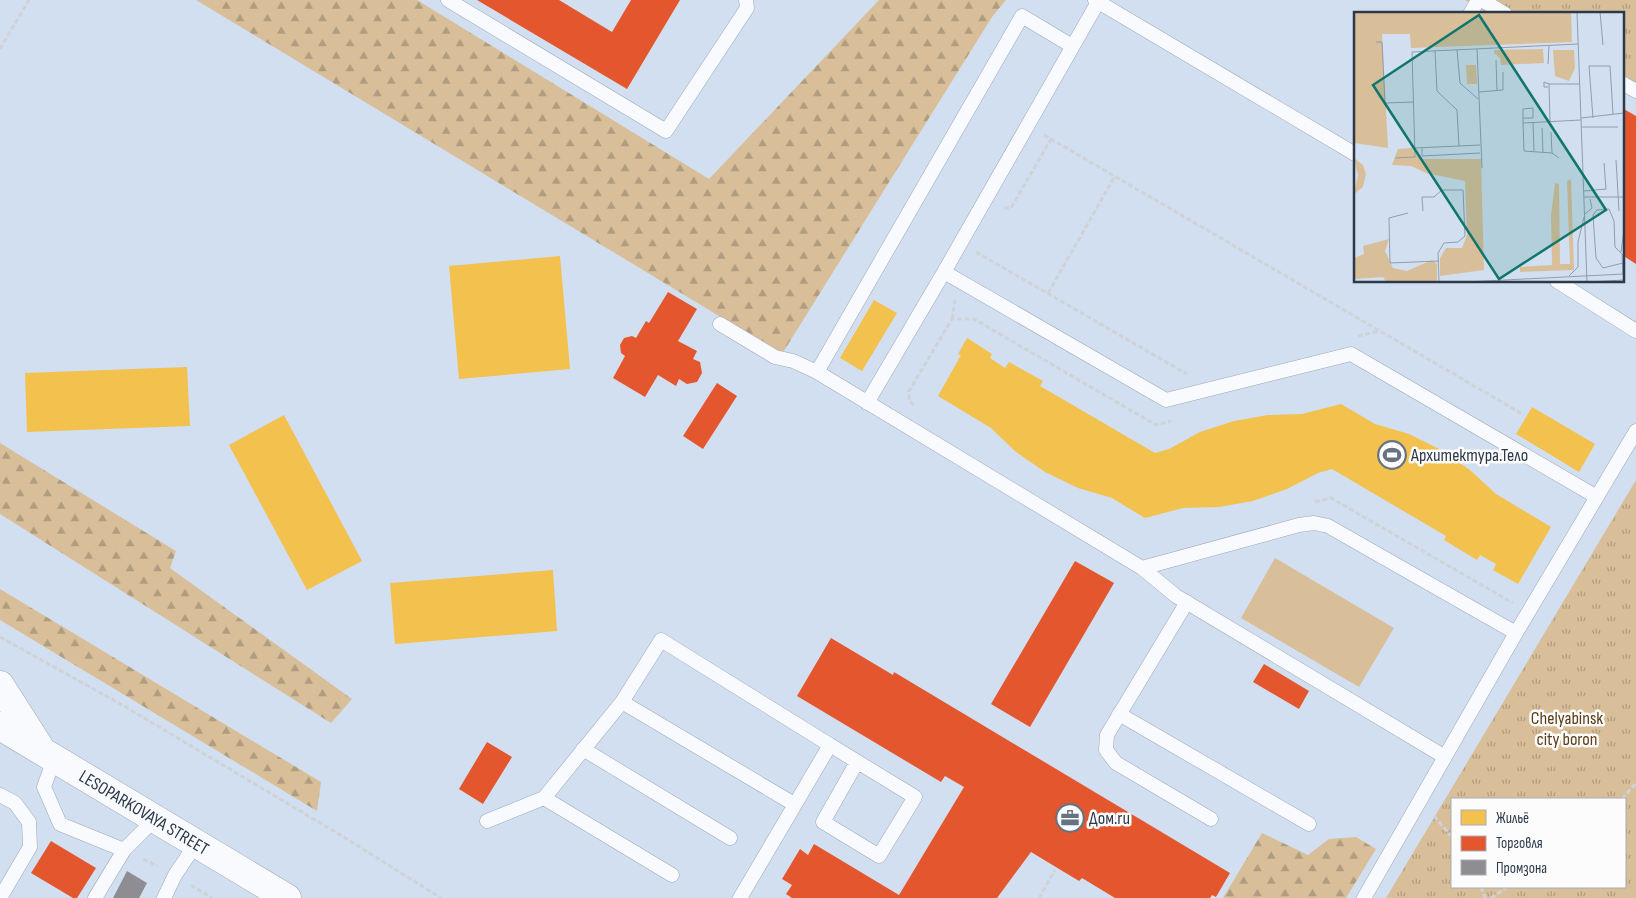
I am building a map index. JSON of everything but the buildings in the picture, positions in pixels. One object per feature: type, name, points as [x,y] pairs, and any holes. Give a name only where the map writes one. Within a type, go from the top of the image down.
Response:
[{"type":"main road","points":[[0,685],[48,755]]},
{"type":"main road","name":"LESOPARKOVAYA STREET","points":[[0,726],[287,898]]},
{"type":"lane","points":[[448,0],[666,131],[747,8],[746,0]]},
{"type":"lane","points":[[1471,12],[1480,0],[1501,12]]},
{"type":"lane","points":[[867,403],[1028,126],[1096,1],[1354,153]]},
{"type":"lane","points":[[817,372],[1022,16],[1072,46]]},
{"type":"lane","points":[[1624,84],[1636,91]]},
{"type":"lane","points":[[944,272],[1166,400],[1351,354],[1597,497]]},
{"type":"lane","points":[[1559,282],[1636,331]]},
{"type":"lane","points":[[720,324],[775,357],[793,361],[817,372],[1142,568],[1176,596],[1445,757]]},
{"type":"lane","points":[[1364,898],[1516,633],[1636,431]]},
{"type":"lane","points":[[1142,568],[1299,525],[1314,523],[1328,526],[1516,633]]},
{"type":"lane","points":[[1186,602],[1107,736],[1106,750],[1116,763],[1211,819]]},
{"type":"lane","points":[[487,821],[544,798],[622,702],[661,640],[915,797],[879,856],[823,822],[858,762]]},
{"type":"lane","points":[[622,702],[794,804]]},
{"type":"lane","points":[[1119,714],[1309,824]]},
{"type":"lane","points":[[740,898],[830,745]]},
{"type":"lane","points":[[584,749],[730,838]]},
{"type":"lane","points":[[48,755],[44,787],[60,824],[124,850]]},
{"type":"lane","points":[[0,794],[15,803],[29,822],[30,847],[0,898]]},
{"type":"lane","points":[[544,798],[672,875]]},
{"type":"lane","points":[[95,898],[124,850],[155,819]]},
{"type":"lane","points":[[164,898],[175,875],[196,844]]},
{"type":"path","points":[[0,49],[29,0]]},
{"type":"path","points":[[1028,126],[1524,415]]},
{"type":"path","points":[[1048,293],[1116,176]]},
{"type":"path","points":[[961,243],[1187,374],[1194,374]]},
{"type":"path","points":[[914,406],[909,400],[909,391],[952,319],[974,318],[1156,425],[1175,420]]},
{"type":"path","points":[[1351,338],[1379,330]]},
{"type":"path","points":[[1312,503],[1330,498],[1529,612]]},
{"type":"path","points":[[0,637],[124,706],[342,836],[441,898]]},
{"type":"path","points":[[1623,798],[1636,783]]},
{"type":"path","points":[[1420,800],[1451,837]]},
{"type":"path","points":[[1039,898],[1055,870]]},
{"type":"path","points":[[1491,898],[1506,888]]},
{"type":"green space","points":[[196,0],[417,0],[709,179],[879,0],[1006,0],[992,17],[782,354]]},
{"type":"green space","points":[[1465,0],[1636,0],[1636,99],[1624,92],[1624,12],[1486,12]]},
{"type":"green space","points":[[0,443],[176,551],[170,568],[352,699],[331,723],[0,514]]},
{"type":"green space","name":"Chelyabinsk city boron","points":[[1636,480],[1636,898],[1386,898]]},
{"type":"green space","points":[[1275,558],[1394,628],[1359,687],[1241,618]]},
{"type":"green space","points":[[0,589],[321,782],[317,811],[0,620]]},
{"type":"green space","points":[[1262,833],[1308,855],[1329,839],[1356,837],[1376,849],[1346,898],[1223,898]]},
{"type":"place","name":"Архитектура.Тело","points":[[1392,455]]},
{"type":"place","name":"Дом.ru","points":[[1070,818]]}]
